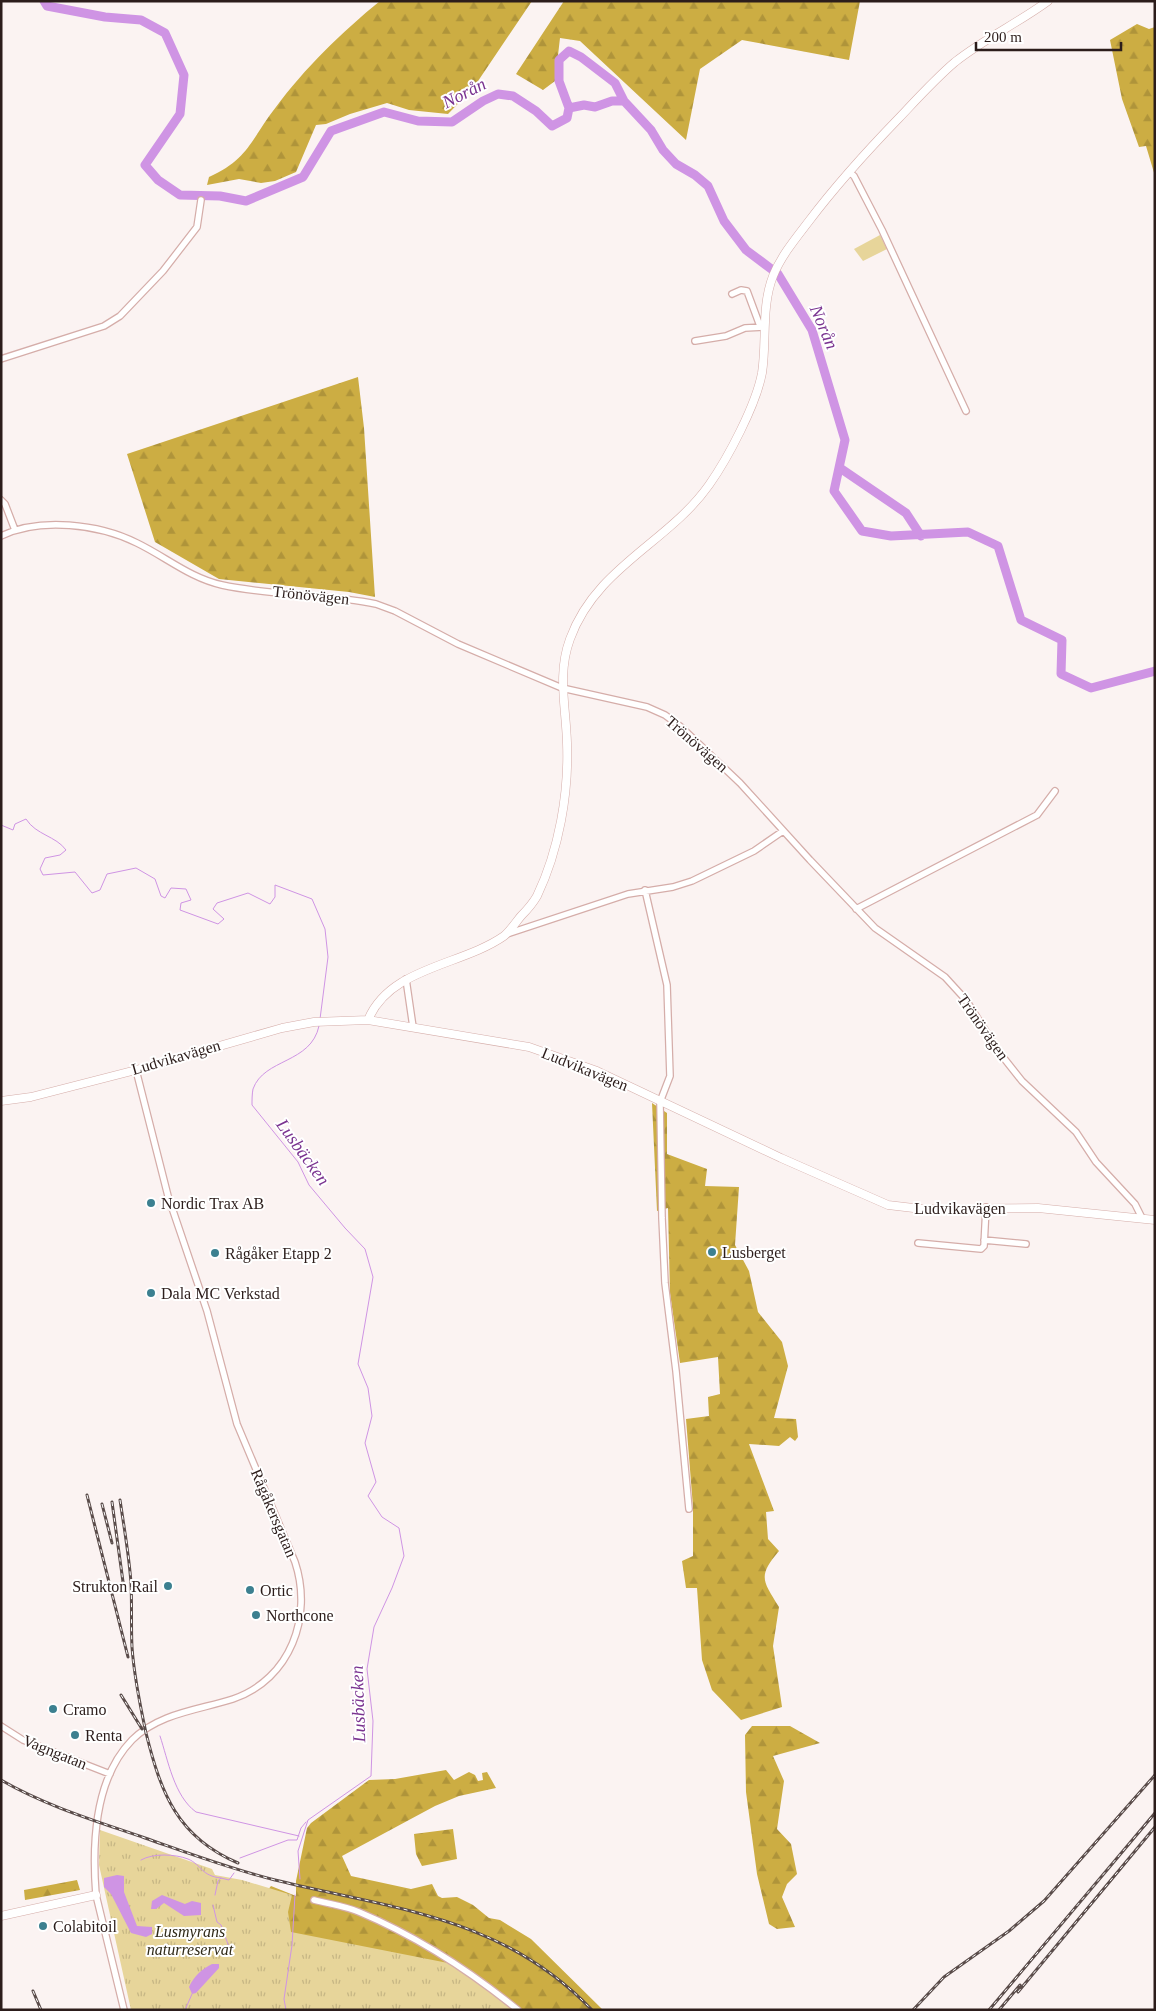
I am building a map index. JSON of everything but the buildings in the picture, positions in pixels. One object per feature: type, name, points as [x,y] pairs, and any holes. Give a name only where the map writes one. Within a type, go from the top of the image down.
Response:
[{"type":"street","points":[[505,935],[536,899],[550,862],[566,792],[567,743],[562,688],[567,647],[588,604],[618,568],[690,507],[720,467],[756,395],[763,363],[762,327],[766,306],[771,283],[783,258],[818,209],[849,172],[955,62],[980,43],[1048,1]]},
{"type":"street","points":[[849,172],[854,176],[882,230],[966,411]]},
{"type":"street","points":[[1,359],[104,326],[120,316],[163,271],[197,227],[201,200]]},
{"type":"street","points":[[732,294],[741,290],[747,291],[762,327]]},
{"type":"street","points":[[696,341],[726,336],[745,328],[762,327]]},
{"type":"street","points":[[1,500],[6,504],[15,530]]},
{"type":"street","name":"Trönövägen","points":[[1,536],[15,530],[45,526],[95,530],[135,542],[190,574],[214,583],[376,604],[395,611],[458,644],[562,688],[647,707],[665,715],[681,727],[740,783],[875,928],[945,977],[966,1000],[1022,1081],[1076,1132],[1096,1162],[1135,1204],[1142,1218]]},
{"type":"street","points":[[856,908],[1037,815],[1055,792]]},
{"type":"street","points":[[368,1020],[373,1009],[385,996],[406,979],[449,963],[505,935],[645,890],[673,887],[692,881],[754,851],[784,831]]},
{"type":"street","points":[[645,890],[667,985],[670,1076],[660,1102],[665,1282],[676,1371],[689,1509]]},
{"type":"street","points":[[406,979],[413,1027]]},
{"type":"street","name":"Ludvikavägen","points":[[1,1101],[30,1097],[136,1070],[250,1035],[314,1022],[368,1020],[529,1047],[598,1071],[660,1102],[882,1203],[922,1209],[1038,1208],[1155,1220]]},
{"type":"street","name":"Rågåkersgatan","points":[[124,2010],[96,1895],[94,1839],[102,1799],[110,1774],[120,1754],[133,1739],[164,1719],[234,1698],[248,1692],[270,1675],[281,1663],[294,1641],[299,1627],[302,1603],[300,1580],[295,1562],[237,1424],[207,1311],[168,1196],[136,1070]]},
{"type":"street","points":[[918,1243],[976,1250],[983,1248],[986,1208]]},
{"type":"street","points":[[984,1240],[1026,1244]]},
{"type":"street","name":"Vagngatan","points":[[1,1726],[23,1740],[110,1774]]},
{"type":"street","points":[[1,1916],[96,1895]]},
{"type":"street","points":[[314,1900],[357,1911],[440,1954],[492,1989],[518,2010]]},
{"type":"green space","points":[[380,1],[532,1],[474,87],[448,114],[409,110],[387,103],[350,114],[326,124],[316,125],[296,172],[275,181],[261,183],[239,179],[207,185],[209,177],[233,163],[248,147],[287,93],[311,65]]},
{"type":"green space","points":[[564,1],[860,1],[849,60],[742,40],[700,69],[686,140],[580,41],[560,38],[555,81],[543,90],[516,74]]},
{"type":"green space","points":[[1137,24],[1149,29],[1155,27],[1155,176],[1146,146],[1139,147],[1122,99],[1110,40]]},
{"type":"green space","points":[[880,235],[887,249],[863,261],[854,249]]},
{"type":"green space","points":[[358,377],[364,428],[375,597],[349,592],[219,579],[155,542],[127,454]]},
{"type":"green space","points":[[652,1103],[667,1113],[667,1154],[707,1169],[705,1186],[739,1187],[735,1245],[749,1271],[758,1312],[782,1342],[788,1366],[774,1418],[796,1419],[798,1437],[795,1441],[790,1437],[779,1446],[749,1444],[774,1511],[766,1512],[768,1539],[779,1551],[768,1566],[765,1578],[766,1584],[779,1607],[773,1646],[782,1707],[741,1720],[712,1690],[702,1660],[697,1588],[686,1588],[682,1561],[693,1556],[693,1507],[686,1419],[709,1416],[708,1397],[720,1394],[718,1357],[680,1363],[670,1293],[668,1208],[657,1211]]},
{"type":"green space","points":[[752,1726],[790,1726],[820,1743],[773,1756],[784,1781],[777,1829],[791,1844],[797,1874],[787,1884],[782,1897],[795,1927],[777,1929],[769,1924],[757,1874],[746,1792],[745,1735]]},
{"type":"green space","points":[[446,1770],[454,1780],[469,1772],[475,1775],[478,1781],[483,1780],[482,1773],[487,1772],[496,1788],[459,1796],[435,1806],[342,1856],[351,1876],[411,1889],[432,1884],[438,1896],[442,1898],[457,1897],[473,1905],[489,1918],[500,1920],[531,1939],[603,2010],[300,2010],[267,1891],[271,1886],[296,1896],[296,1881],[307,1828],[311,1823],[369,1780],[395,1779]]},
{"type":"green space","points":[[453,1829],[457,1859],[422,1866],[416,1854],[414,1834]]},
{"type":"green space","name":"Lusmyrans naturreservat","points":[[100,1830],[212,1869],[215,1875],[242,1880],[292,1895],[288,1912],[291,1932],[453,1964],[522,2010],[131,2010],[99,1865]]},
{"type":"green space","points":[[77,1880],[80,1890],[25,1900],[24,1890]]},
{"type":"shaded area","points":[[117,1875],[124,1876],[124,1892],[137,1926],[152,1927],[152,1934],[146,1937],[131,1933],[111,1894],[104,1887],[104,1878]]},
{"type":"shaded area","points":[[162,1895],[185,1904],[192,1901],[201,1903],[201,1915],[184,1916],[164,1903],[156,1909],[151,1909],[152,1901]]},
{"type":"shaded area","points":[[212,1964],[219,1964],[219,1968],[196,1993],[192,1994],[189,1987],[193,1979]]},
{"type":"waterway","name":"Norån","points":[[44,1],[47,6],[105,17],[141,20],[165,33],[184,75],[180,114],[145,165],[158,180],[180,195],[220,196],[246,201],[303,177],[331,131],[384,112],[418,121],[452,122],[483,101],[498,94],[513,96],[536,111],[552,126],[567,118],[569,108],[584,105],[595,107],[612,101],[624,101],[651,130],[663,150],[676,164],[695,175],[708,186],[724,221],[746,250],[778,274],[812,330],[845,440],[834,491],[862,531],[891,536],[968,532],[998,546],[1021,620],[1062,640],[1061,674],[1091,688],[1155,671]]},
{"type":"waterway","points":[[569,108],[559,81],[559,60],[569,51],[581,57],[615,83],[624,101]]},
{"type":"waterway","name":"Norån","points":[[840,468],[906,513],[921,536]]},
{"type":"waterway","name":"Lusbäcken","points":[[1,825],[13,830],[15,824],[26,819],[35,829],[62,845],[66,850],[60,855],[45,858],[40,869],[43,875],[75,872],[92,893],[100,890],[107,874],[136,868],[155,879],[161,896],[165,898],[171,888],[186,889],[191,900],[181,903],[180,910],[218,924],[224,919],[213,909],[217,903],[248,893],[270,904],[275,897],[275,885],[312,899],[325,929],[328,957],[320,1019]]},
{"type":"waterway","name":"Lusbäcken","points":[[300,1879],[298,1851],[308,1820],[371,1776],[373,1721],[367,1669],[374,1627],[404,1556],[399,1528],[382,1517],[368,1496],[376,1482],[365,1443],[372,1416],[368,1388],[358,1364],[373,1277],[365,1249],[309,1185],[298,1162],[252,1105],[253,1089],[259,1079],[267,1071],[307,1048],[319,1026]]},
{"type":"waterway","points":[[160,1736],[177,1787],[188,1805],[196,1812],[299,1836]]},
{"type":"waterway","points":[[240,1858],[288,1840],[297,1840],[301,1828],[306,1822]]},
{"type":"waterway","points":[[141,1860],[158,1855],[183,1857],[193,1861],[205,1873],[221,1878]]},
{"type":"waterway","points":[[215,1895],[218,1881],[221,1878],[229,1880],[234,1873]]},
{"type":"waterway","name":"Lusbäcken","points":[[286,2010],[284,1999],[292,1945],[295,1895]]},
{"type":"waterway","points":[[213,1905],[217,1922],[221,1925],[229,1947],[226,1954]]},
{"type":"waterway","points":[[185,2010],[192,1994]]},
{"type":"railway","points":[[87,1495],[128,1657]]},
{"type":"railway","points":[[120,1500],[131,1583],[134,1669],[146,1733],[158,1775],[175,1811],[186,1826],[200,1840],[238,1863]]},
{"type":"railway","points":[[112,1502],[124,1589]]},
{"type":"railway","points":[[102,1504],[112,1543]]},
{"type":"railway","points":[[121,1695],[142,1729]]},
{"type":"railway","points":[[913,2010],[944,1977],[1009,1931],[1044,1901],[1155,1775]]},
{"type":"railway","points":[[1,1780],[36,1798],[72,1812],[226,1866],[275,1880],[403,1909],[483,1935],[521,1954],[557,1979],[592,2010]]},
{"type":"railway","points":[[989,2010],[1155,1813]]},
{"type":"railway","points":[[1018,1992],[1155,1827]]},
{"type":"railway","points":[[999,2010],[1020,1985]]},
{"type":"railway","points":[[33,1991],[41,2010]]},
{"type":"place","name":"Nordic Trax AB","points":[[151,1203]]},
{"type":"place","name":"Lusberget","points":[[712,1252]]},
{"type":"place","name":"Rågåker Etapp 2","points":[[215,1253]]},
{"type":"place","name":"Dala MC Verkstad","points":[[151,1293]]},
{"type":"place","name":"Strukton Rail","points":[[168,1586]]},
{"type":"place","name":"Ortic","points":[[250,1590]]},
{"type":"place","name":"Northcone","points":[[256,1615]]},
{"type":"place","name":"Cramo","points":[[53,1709]]},
{"type":"place","name":"Renta","points":[[75,1735]]},
{"type":"place","name":"Colabitoil","points":[[43,1926]]}]
